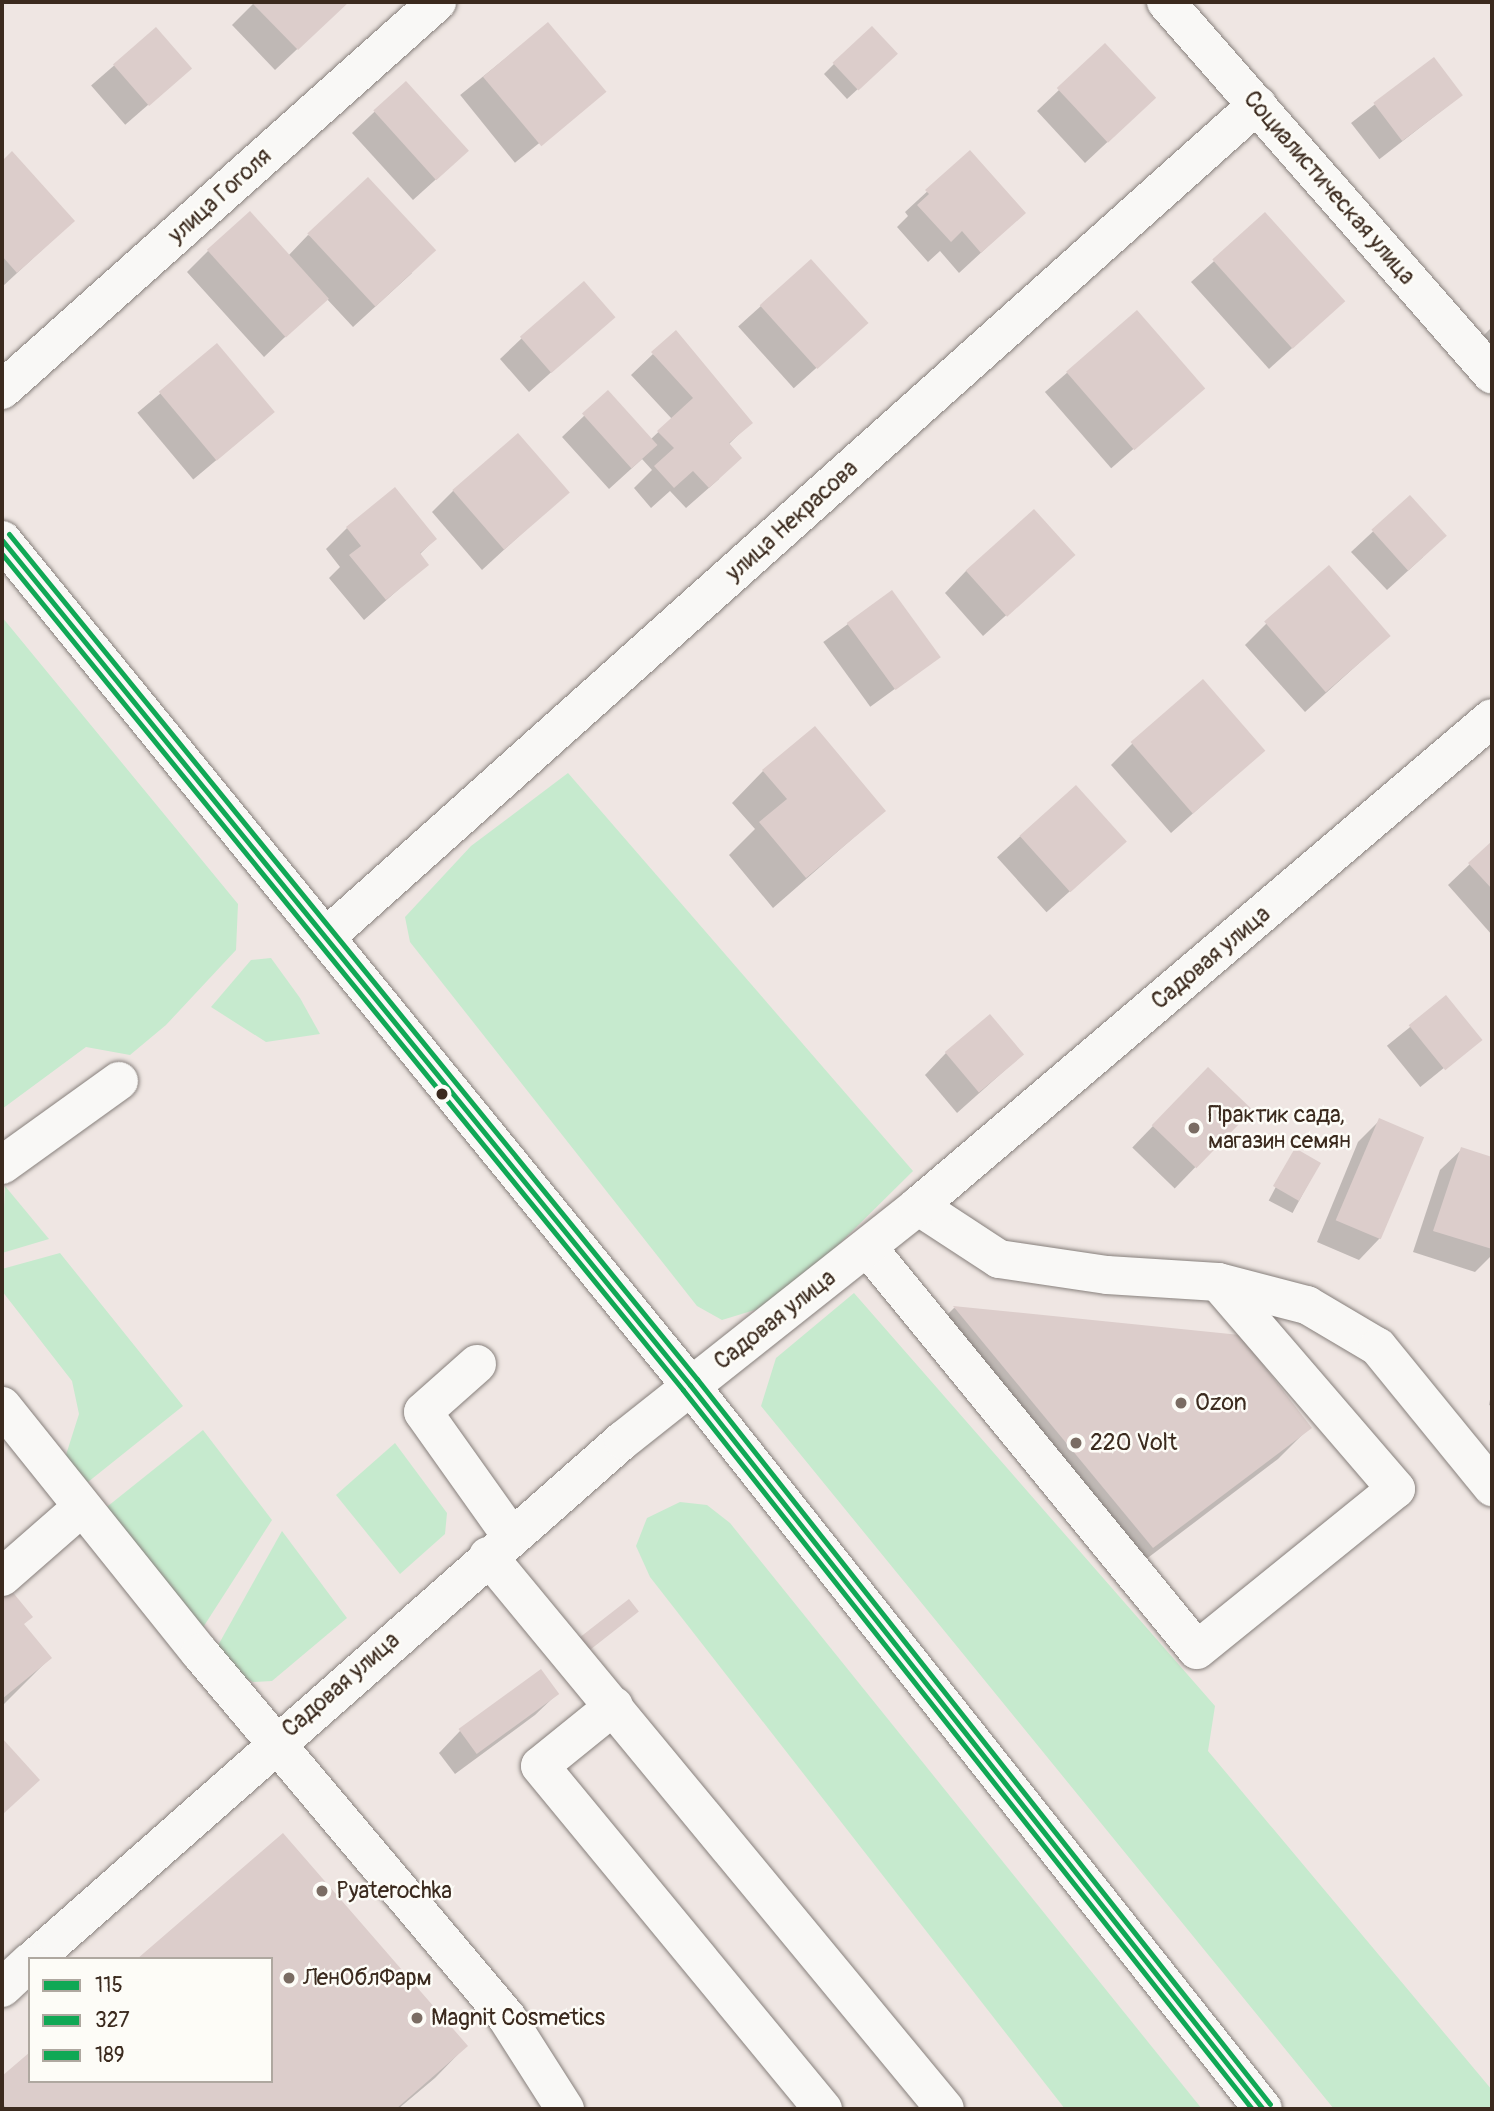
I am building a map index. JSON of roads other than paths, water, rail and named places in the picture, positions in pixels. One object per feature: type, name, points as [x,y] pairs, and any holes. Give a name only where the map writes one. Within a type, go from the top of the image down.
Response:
[{"type":"street","name":"улица Гоголя","points":[[2,390],[438,2]]},
{"type":"street","name":"Социалистическая улица","points":[[1166,2],[1492,374]]},
{"type":"street","name":"улица Некрасова","points":[[326,937],[1257,105]]},
{"type":"street","points":[[2,540],[690,1385],[1263,2109]]},
{"type":"street","name":"Садовая улица","points":[[36,1957],[276,1741],[500,1546],[690,1385],[918,1206],[1492,718]]},
{"type":"street","points":[[2,1165],[119,1080]]},
{"type":"street","points":[[918,1206],[999,1259],[1107,1275],[1218,1282],[1307,1305],[1378,1347],[1492,1487]]},
{"type":"street","points":[[867,1248],[1197,1650],[1396,1489],[1218,1282]]},
{"type":"street","points":[[477,1364],[423,1412],[500,1546],[614,1706],[945,2109]]},
{"type":"street","points":[[2,1406],[82,1507],[507,2018],[565,2109]]},
{"type":"street","points":[[2,1577],[82,1507]]},
{"type":"street","points":[[614,1706],[541,1766],[822,2109]]},
{"type":"street","points":[[2,1988],[28,1964]]},
{"type":"place","name":"Практик сада, магазин семян","points":[[1194,1128]]},
{"type":"place","name":"Ozon","points":[[1181,1403]]},
{"type":"place","name":"220 Volt","points":[[1076,1443]]},
{"type":"place","name":"Pyaterochka","points":[[322,1891]]},
{"type":"place","name":"ЛенОблФарм","points":[[289,1978]]},
{"type":"place","name":"Magnit Cosmetics","points":[[417,2018]]}]
